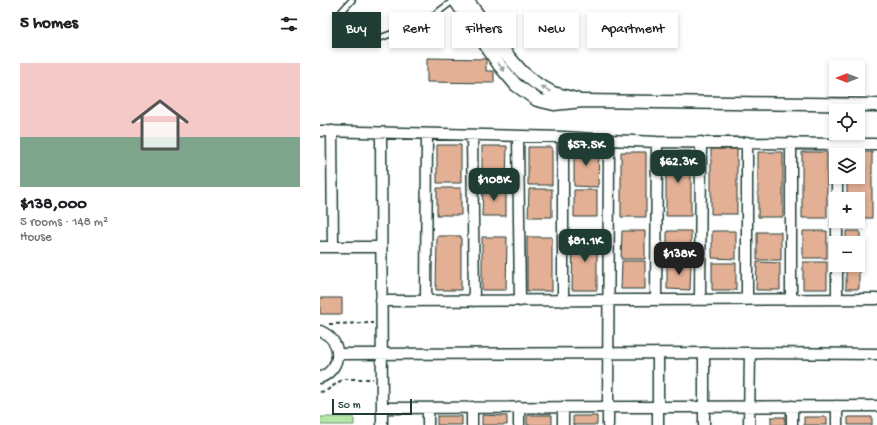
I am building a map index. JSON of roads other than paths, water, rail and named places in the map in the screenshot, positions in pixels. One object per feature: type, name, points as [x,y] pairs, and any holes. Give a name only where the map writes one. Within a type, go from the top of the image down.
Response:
[{"type":"street","points":[[455,0],[500,66],[516,84],[537,100],[554,104],[583,101],[877,105]]},
{"type":"street","points":[[467,0],[508,56],[522,72],[537,84],[553,93],[583,101]]},
{"type":"street","points":[[320,131],[563,137],[657,142],[877,144]]},
{"type":"street","points":[[332,131],[333,247]]},
{"type":"street","points":[[381,133],[382,425]]},
{"type":"street","points":[[426,301],[427,134]]},
{"type":"street","points":[[472,135],[474,301]]},
{"type":"street","points":[[518,136],[520,300]]},
{"type":"street","points":[[563,137],[563,300]]},
{"type":"street","points":[[608,425],[609,140]]},
{"type":"street","points":[[656,300],[657,142]]},
{"type":"street","points":[[700,300],[701,142]]},
{"type":"street","points":[[747,300],[748,142]]},
{"type":"street","points":[[791,143],[791,300]]},
{"type":"street","points":[[320,247],[381,247]]},
{"type":"street","points":[[837,272],[837,300]]},
{"type":"street","points":[[381,301],[877,299]]},
{"type":"street","points":[[320,378],[325,376],[334,367],[337,354],[334,342],[325,333],[324,327]]},
{"type":"street","points":[[658,353],[658,425]]},
{"type":"street","points":[[704,353],[704,425]]},
{"type":"street","points":[[749,425],[750,353]]},
{"type":"street","points":[[337,354],[877,354]]},
{"type":"street","points":[[792,406],[792,425]]},
{"type":"street","points":[[837,425],[838,406]]},
{"type":"street","points":[[382,408],[877,406]]},
{"type":"street","points":[[472,407],[472,425]]},
{"type":"street","points":[[519,407],[519,425]]},
{"type":"street","points":[[563,407],[563,425]]},
{"type":"street","points":[[428,408],[428,425]]},
{"type":"lane","points":[[342,11],[352,0]]},
{"type":"lane","points":[[381,38],[429,19],[455,0]]}]
